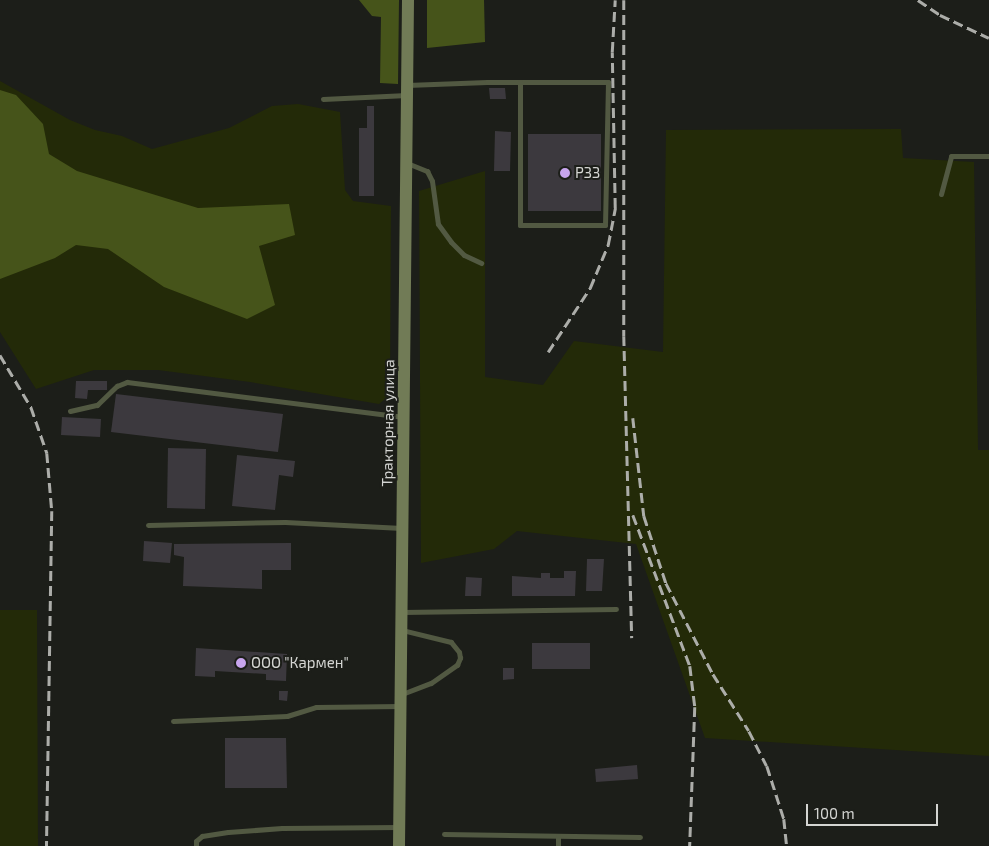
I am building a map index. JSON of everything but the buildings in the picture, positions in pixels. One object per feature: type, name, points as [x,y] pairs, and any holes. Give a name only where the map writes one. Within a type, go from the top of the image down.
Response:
[{"type":"main road","name":"Тракторная улица","points":[[399,846],[408,0]]},
{"type":"lane","points":[[323,98],[520,82],[608,82],[605,225],[520,225],[520,82]]},
{"type":"lane","points":[[941,194],[951,156],[989,156]]},
{"type":"lane","points":[[406,162],[427,171],[432,181],[438,224],[451,242],[464,255],[481,263]]},
{"type":"lane","points":[[70,411],[97,405],[116,386],[127,382],[404,417]]},
{"type":"lane","points":[[148,525],[286,522],[402,528]]},
{"type":"lane","points":[[402,612],[616,610]]},
{"type":"lane","points":[[173,721],[287,716],[316,707],[401,700],[457,665],[460,658],[459,652],[451,642],[402,630]]},
{"type":"lane","points":[[196,846],[196,840],[202,836],[228,832],[282,828],[399,827]]},
{"type":"lane","points":[[444,834],[640,837]]},
{"type":"lane","points":[[558,836],[558,846]]},
{"type":"green space","points":[[359,0],[399,0],[398,84],[380,83],[381,17],[372,16]]},
{"type":"green space","points":[[427,0],[484,0],[485,42],[427,48]]},
{"type":"green space","points":[[0,81],[70,120],[95,130],[122,136],[152,149],[229,128],[272,106],[298,104],[340,112],[345,190],[353,201],[391,206],[390,395],[379,404],[250,382],[158,370],[94,370],[36,389],[0,332]]},
{"type":"green space","points":[[0,90],[16,95],[43,124],[49,154],[77,171],[198,208],[289,204],[295,235],[259,246],[275,305],[247,319],[164,287],[108,249],[76,245],[55,258],[0,279]]},
{"type":"green space","points":[[901,129],[903,158],[974,162],[978,450],[989,450],[989,756],[705,738],[636,544],[517,531],[494,549],[421,563],[419,191],[485,171],[485,377],[543,385],[574,341],[663,352],[666,130]]},
{"type":"green space","points":[[0,610],[37,610],[38,846],[0,846]]},
{"type":"railway","points":[[548,352],[590,288],[608,245],[615,208],[612,52],[615,0]]},
{"type":"railway","points":[[624,0],[624,336],[632,638]]},
{"type":"railway","points":[[918,0],[940,15],[989,38]]},
{"type":"railway","points":[[0,355],[31,407],[47,453],[52,511],[47,846]]},
{"type":"railway","points":[[633,418],[644,516],[666,583],[713,674],[749,731],[767,766],[784,819],[787,846]]},
{"type":"railway","points":[[633,515],[690,666],[695,707],[690,846]]},
{"type":"place","name":"РЗЗ","points":[[565,173]]},
{"type":"place","name":"ООО \"Кармен\"","points":[[241,663]]}]
